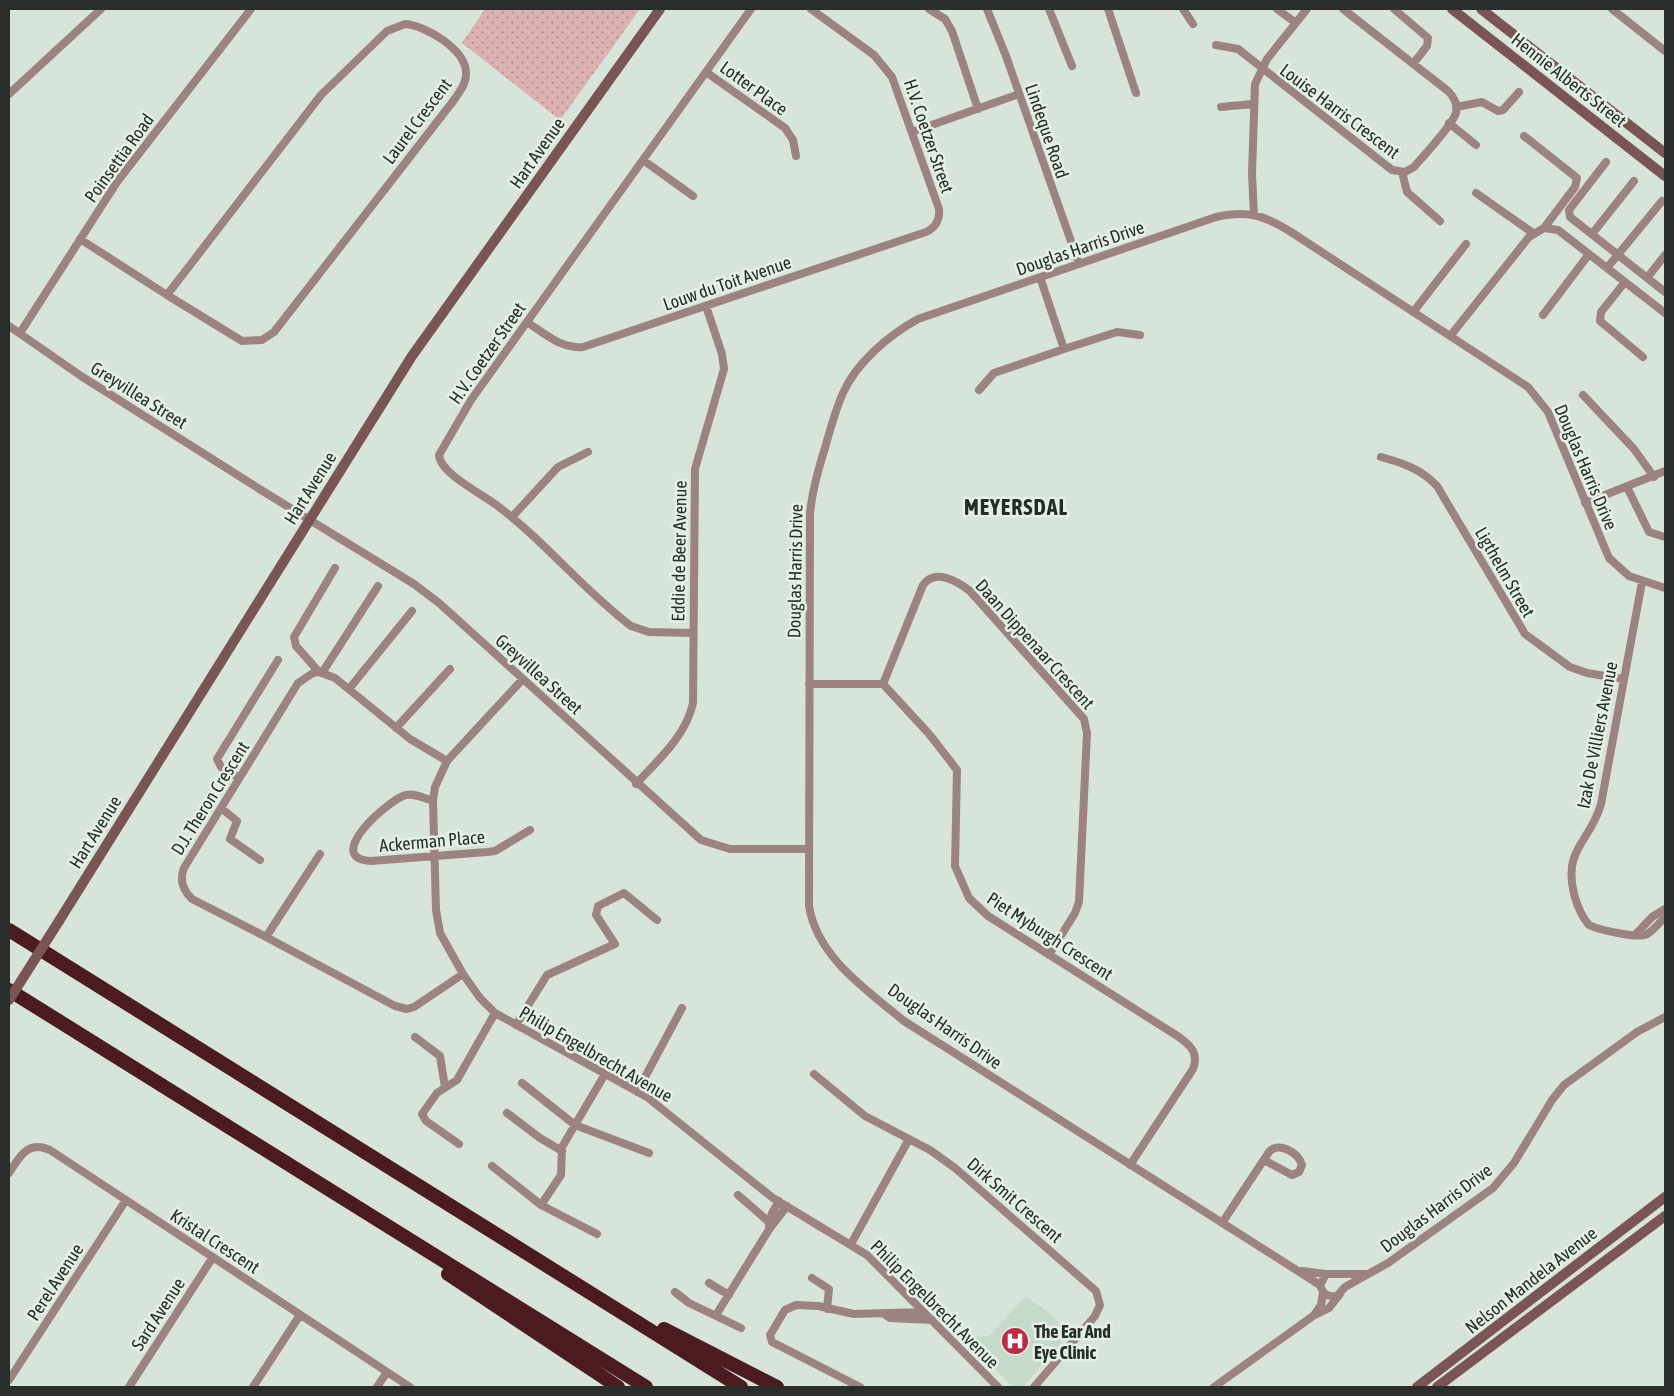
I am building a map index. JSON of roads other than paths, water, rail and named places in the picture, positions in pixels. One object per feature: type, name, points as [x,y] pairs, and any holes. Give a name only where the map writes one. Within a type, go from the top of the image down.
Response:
[{"type":"highway","points":[[9,930],[741,1387]]},
{"type":"highway","points":[[9,990],[646,1387]]},
{"type":"highway","points":[[358,1208],[382,1231],[618,1387]]},
{"type":"highway","points":[[617,1310],[659,1327],[777,1387]]},
{"type":"street","points":[[9,94],[101,9]]},
{"type":"street","name":"Poinsettia Road","points":[[20,333],[117,182],[252,9]]},
{"type":"street","name":"Hart Avenue","points":[[9,1000],[412,356],[660,9]]},
{"type":"street","name":"H.V. Coetzer Street","points":[[693,633],[649,632],[635,628],[512,517],[451,474],[441,464],[440,455],[470,400],[750,9]]},
{"type":"street","name":"H.V. Coetzer Street","points":[[811,9],[874,55],[892,77],[939,209],[937,222]]},
{"type":"street","points":[[929,9],[945,19],[952,31],[978,109]]},
{"type":"street","name":"Lindeque Road","points":[[986,9],[1019,94],[1079,264]]},
{"type":"street","points":[[1049,9],[1072,66]]},
{"type":"street","points":[[1108,9],[1136,93]]},
{"type":"street","points":[[1183,9],[1193,24]]},
{"type":"street","points":[[1278,9],[1296,23]]},
{"type":"street","name":"Louise Harris Crescent","points":[[1254,215],[1252,174],[1255,84],[1262,69],[1308,9]]},
{"type":"street","points":[[1394,9],[1428,38],[1427,46],[1413,64]]},
{"type":"street","name":"Hennie Alberts Street","points":[[1452,9],[1665,176]]},
{"type":"street","name":"Hennie Alberts Street","points":[[1481,9],[1665,153]]},
{"type":"street","points":[[1612,9],[1665,51]]},
{"type":"street","points":[[1347,10],[1450,94],[1456,107],[1482,102],[1498,111],[1503,110],[1519,92]]},
{"type":"street","name":"Laurel Crescent","points":[[405,24],[416,26],[446,43],[462,59],[466,70],[465,82],[454,100],[278,327],[262,340],[246,342],[236,339],[167,295],[321,96],[357,57],[386,31],[405,24]]},
{"type":"street","points":[[1216,45],[1238,49],[1262,69]]},
{"type":"street","name":"Louise Harris Crescent","points":[[1262,69],[1392,170],[1402,172],[1414,167],[1449,123],[1456,107]]},
{"type":"street","name":"Lotter Place","points":[[706,72],[785,128],[793,140],[796,156]]},
{"type":"street","points":[[912,132],[1019,94]]},
{"type":"street","points":[[1222,107],[1253,104]]},
{"type":"street","points":[[1449,123],[1476,145]]},
{"type":"street","points":[[1451,335],[1533,233],[1544,228],[1575,187],[1577,178],[1524,136]]},
{"type":"street","points":[[643,160],[693,196]]},
{"type":"street","points":[[1606,162],[1569,212],[1570,218],[1665,292]]},
{"type":"street","points":[[1402,172],[1407,192],[1440,221]]},
{"type":"street","points":[[1592,234],[1634,181]]},
{"type":"street","points":[[1476,192],[1533,233]]},
{"type":"street","points":[[1607,268],[1619,256],[1662,201]]},
{"type":"street","name":"Douglas Harris Drive","points":[[1366,1274],[1302,1272],[919,1031],[848,971],[824,946],[812,924],[809,906],[807,849],[812,494],[831,427],[846,388],[867,361],[908,325],[925,316],[1216,217],[1229,214],[1254,215],[1282,226],[1522,382],[1540,399],[1553,423],[1585,503],[1610,558],[1620,569],[1642,582],[1665,588]]},
{"type":"street","name":"Louw du Toit Avenue","points":[[527,322],[560,344],[572,348],[583,347],[926,232],[937,222]]},
{"type":"street","points":[[1544,228],[1558,230],[1665,313]]},
{"type":"street","points":[[80,239],[167,295]]},
{"type":"street","points":[[1414,311],[1466,244]]},
{"type":"street","points":[[1543,315],[1589,254]]},
{"type":"street","points":[[1647,278],[1665,255]]},
{"type":"street","points":[[1040,277],[1064,348]]},
{"type":"street","points":[[1625,282],[1601,312],[1600,320],[1643,357]]},
{"type":"street","name":"Eddie de Beer Avenue","points":[[636,784],[680,734],[690,717],[693,696],[695,470],[724,369],[722,354],[706,306]]},
{"type":"street","name":"Greyvillea Street","points":[[9,326],[81,376],[256,486],[311,517],[427,593],[692,834],[708,844],[730,849],[807,849]]},
{"type":"street","points":[[979,390],[994,373],[1064,348],[1118,332],[1140,335]]},
{"type":"street","points":[[1583,395],[1634,449],[1654,477]]},
{"type":"street","points":[[512,517],[558,467],[588,452]]},
{"type":"street","name":"Ligthelm Street","points":[[1380,457],[1413,467],[1425,474],[1437,486],[1525,634],[1570,667],[1587,673],[1623,679]]},
{"type":"street","points":[[1585,503],[1665,471]]},
{"type":"street","points":[[1627,486],[1649,532],[1665,537]]},
{"type":"street","points":[[335,568],[294,637],[296,646],[321,672],[335,678],[349,688],[396,728],[421,746],[447,760]]},
{"type":"street","name":"Daan Dippenaar Crescent","points":[[883,684],[923,586],[929,579],[942,577],[958,583],[970,591],[1084,719],[1087,733],[1078,906],[1049,955]]},
{"type":"street","name":"Izak De Villiers Avenue","points":[[1642,582],[1601,804],[1594,821],[1574,852],[1570,869],[1578,906],[1589,926],[1609,932],[1640,936],[1647,934],[1665,917]]},
{"type":"street","points":[[321,672],[378,586]]},
{"type":"street","points":[[349,688],[412,611]]},
{"type":"street","points":[[239,778],[221,767],[217,759],[278,660]]},
{"type":"street","points":[[396,728],[450,669]]},
{"type":"street","name":"D.J. Theron Crescent","points":[[321,672],[307,674],[298,683],[184,868],[183,886],[192,900],[266,936],[384,1001],[402,1008],[414,1007],[463,974]]},
{"type":"street","name":"Philip Engelbrecht Avenue","points":[[522,680],[447,760],[435,787],[432,801],[439,928],[445,943],[463,974],[480,998],[495,1013],[663,1108],[779,1202],[851,1244],[882,1268],[998,1387]]},
{"type":"street","points":[[809,684],[883,684]]},
{"type":"street","name":"Piet Myburgh Crescent","points":[[883,684],[930,735],[958,772],[954,863],[964,891],[981,910],[1179,1037],[1194,1051],[1196,1059],[1193,1069],[1130,1165]]},
{"type":"street","name":"Ackerman Place","points":[[432,801],[416,795],[402,796],[358,834],[353,848],[358,858],[366,861],[495,851],[530,830]]},
{"type":"street","points":[[221,808],[237,821],[230,840],[260,860]]},
{"type":"street","points":[[266,936],[320,854]]},
{"type":"street","points":[[516,1025],[547,975],[614,944],[598,918],[596,911],[598,906],[617,895],[625,894],[657,920]]},
{"type":"street","points":[[1636,934],[1652,917],[1665,909]]},
{"type":"street","points":[[637,1092],[682,1008]]},
{"type":"street","points":[[459,1144],[422,1116],[434,1095],[457,1080],[495,1013]]},
{"type":"street","name":"Douglas Harris Drive","points":[[1313,1316],[1329,1308],[1345,1287],[1388,1263],[1493,1188],[1514,1163],[1552,1100],[1571,1079],[1637,1032],[1665,1017]]},
{"type":"street","points":[[415,1037],[434,1049],[440,1056],[445,1087]]},
{"type":"street","points":[[542,1205],[560,1179],[563,1163],[562,1147],[605,1074]]},
{"type":"street","points":[[814,1074],[854,1108],[909,1140],[851,1244]]},
{"type":"street","points":[[522,1083],[575,1126],[649,1153]]},
{"type":"street","points":[[507,1113],[540,1138],[562,1151]]},
{"type":"street","name":"Dirk Smit Crescent","points":[[909,1140],[930,1150],[955,1168],[1090,1285],[1098,1296],[1100,1305],[1095,1316],[1034,1387]]},
{"type":"street","name":"Kristal Crescent","points":[[9,1173],[26,1149],[42,1146],[410,1387]]},
{"type":"street","points":[[1222,1223],[1264,1160],[1272,1148],[1278,1146],[1294,1154],[1302,1165],[1299,1172],[1292,1175],[1264,1160]]},
{"type":"street","points":[[492,1166],[542,1205],[597,1234]]},
{"type":"street","points":[[738,1195],[769,1225]]},
{"type":"street","name":"Nelson Mandela Avenue","points":[[1417,1387],[1665,1197]]},
{"type":"street","name":"Perel Avenue","points":[[9,1380],[126,1200]]},
{"type":"street","points":[[716,1315],[769,1225],[779,1202]]},
{"type":"street","points":[[769,1225],[787,1206]]},
{"type":"street","name":"Nelson Mandela Avenue","points":[[1437,1387],[1665,1216]]},
{"type":"street","name":"Sard Avenue","points":[[129,1387],[213,1258]]},
{"type":"street","points":[[1214,1387],[1313,1316],[1321,1305],[1323,1293],[1320,1285],[1302,1272]]},
{"type":"street","points":[[1320,1285],[1326,1274]]},
{"type":"street","points":[[1340,1274],[1344,1280],[1345,1287]]},
{"type":"street","points":[[812,1278],[829,1289],[827,1309]]},
{"type":"street","points":[[709,1282],[729,1295]]},
{"type":"street","points":[[675,1292],[689,1303],[741,1328]]},
{"type":"street","points":[[1323,1293],[1329,1297],[1340,1294]]},
{"type":"street","points":[[860,1387],[774,1344],[770,1340],[770,1335],[790,1307],[802,1305],[848,1314],[884,1314],[890,1311],[924,1312]]},
{"type":"street","points":[[884,1314],[890,1318],[932,1320]]},
{"type":"street","points":[[252,1387],[300,1315]]},
{"type":"street","points":[[377,1387],[387,1372]]},
{"type":"place","name":"The Ear And Eye Clinic","points":[[1015,1341]]},
{"type":"district","name":"MEYERSDAL","points":[[1016,507]]}]
